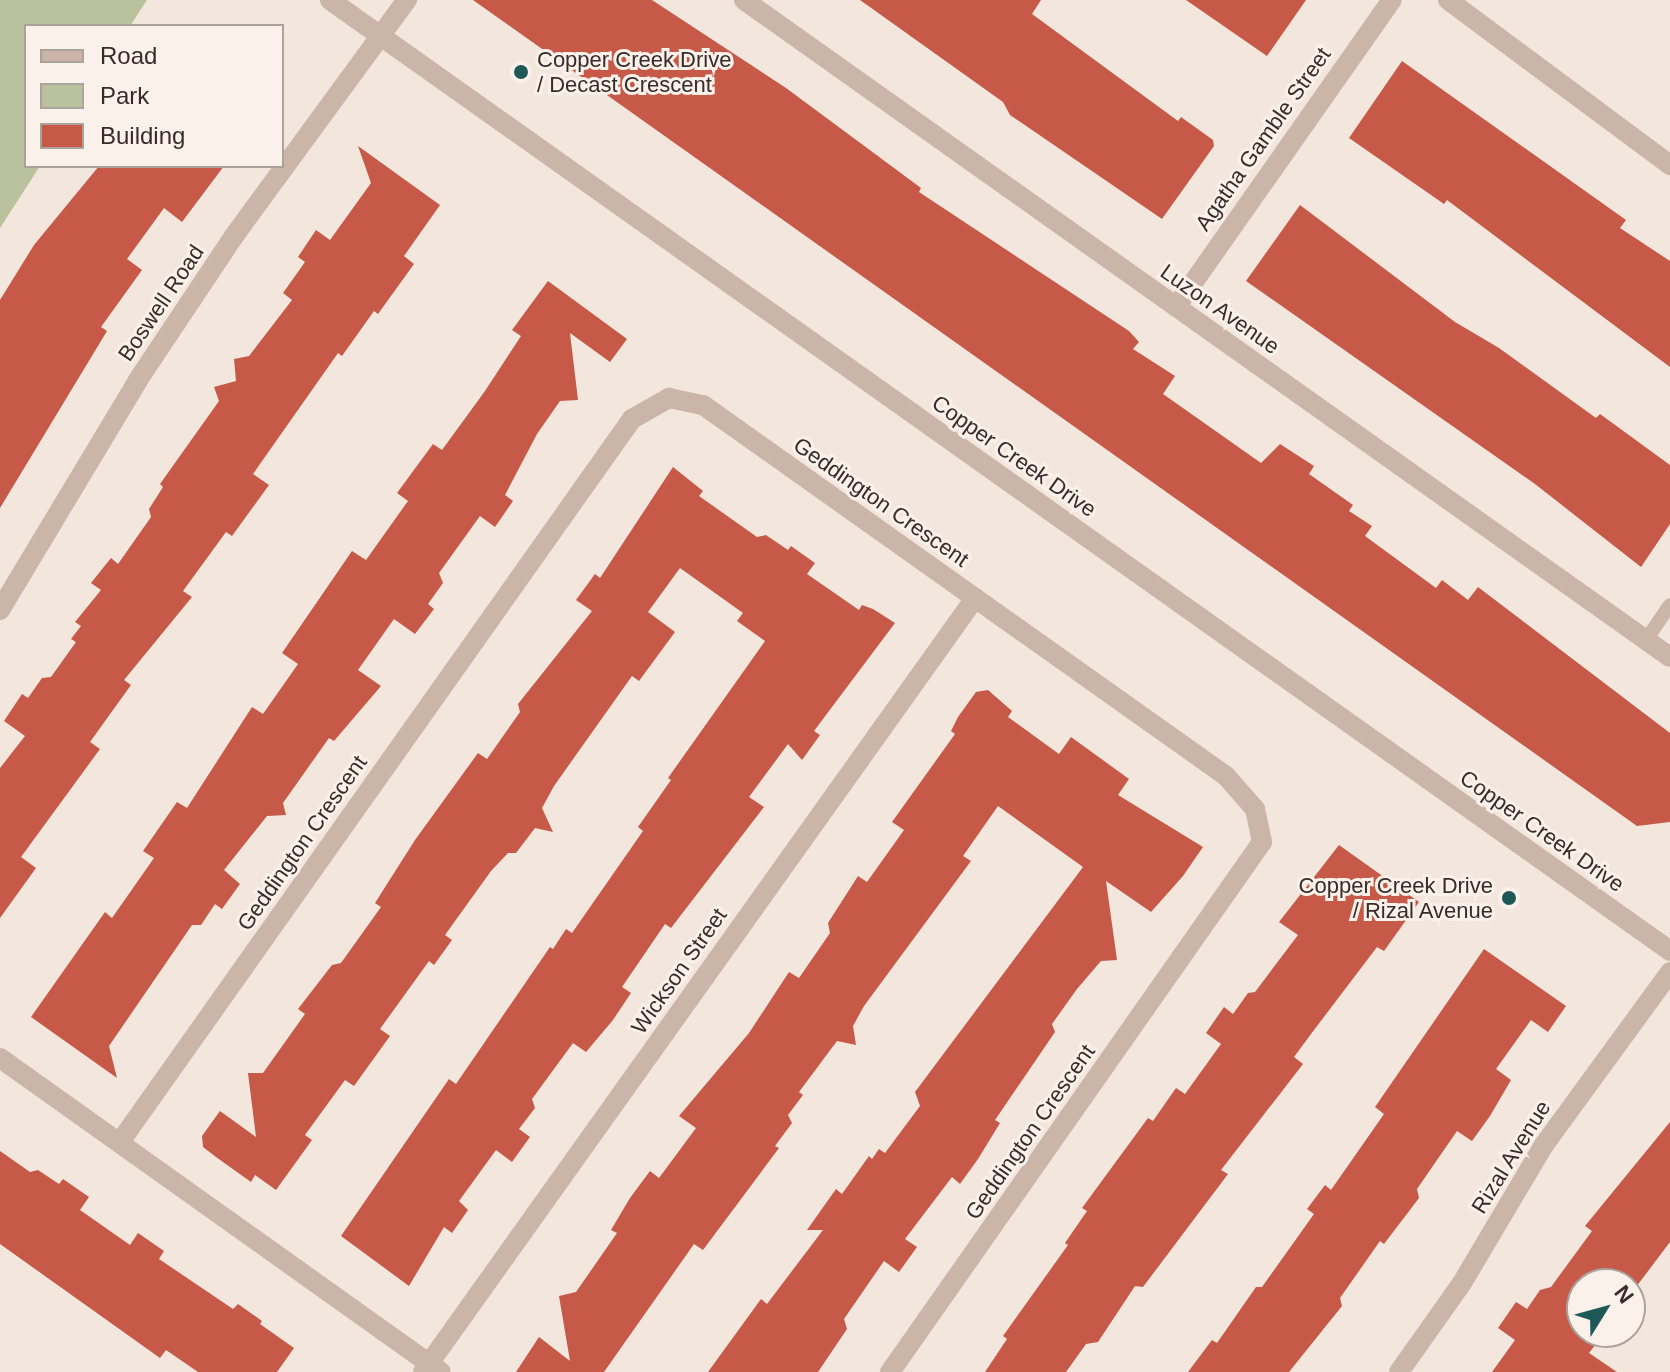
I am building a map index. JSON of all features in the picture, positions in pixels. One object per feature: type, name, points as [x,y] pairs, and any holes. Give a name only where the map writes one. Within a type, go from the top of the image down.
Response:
[{"type":"street","name":"Copper Creek Drive","points":[[330,0],[1670,951]]},
{"type":"street","name":"Boswell Road","points":[[0,610],[138,380],[234,236],[407,0]]},
{"type":"street","name":"Luzon Avenue","points":[[744,0],[1670,657]]},
{"type":"street","name":"Agatha Gamble Street","points":[[1176,307],[1392,0]]},
{"type":"street","points":[[1448,0],[1670,165]]},
{"type":"street","name":"Geddington Crescent","points":[[120,1142],[632,419],[669,398],[703,405],[1226,776],[1255,809],[1262,842],[890,1372]]},
{"type":"street","name":"Wickson Street","points":[[431,1369],[975,598]]},
{"type":"street","name":"Rizal Avenue","points":[[1399,1372],[1462,1283],[1544,1145],[1670,972]]},
{"type":"street","points":[[0,1058],[431,1369]]},
{"type":"lane","points":[[1646,640],[1670,605]]},
{"type":"green space","points":[[0,0],[147,0],[131,24],[24,24],[24,168],[39,168],[0,228]]},
{"type":"building","points":[[473,0],[652,0],[786,88],[921,188],[919,192],[1129,331],[1139,342],[1133,349],[1175,376],[1163,394],[1261,463],[1280,444],[1314,466],[1309,474],[1353,505],[1349,511],[1372,526],[1365,536],[1436,588],[1442,580],[1468,600],[1478,587],[1670,733],[1670,822],[1637,826]]},
{"type":"building","points":[[860,0],[1041,0],[1032,14],[1178,121],[1181,117],[1213,140],[1214,146],[1162,219],[1010,115],[1003,102]]},
{"type":"building","points":[[1186,0],[1306,0],[1267,56]]},
{"type":"building","points":[[1402,61],[1626,220],[1620,228],[1670,261],[1670,367],[1447,200],[1444,204],[1349,138]]},
{"type":"building","points":[[358,146],[440,205],[404,256],[414,264],[378,314],[374,311],[342,356],[338,353],[253,474],[269,485],[232,536],[226,532],[183,591],[192,597],[124,680],[131,685],[90,742],[100,749],[21,857],[36,868],[0,918],[0,768],[25,736],[4,721],[22,694],[28,698],[42,678],[51,677],[76,642],[71,639],[81,626],[75,622],[101,590],[91,583],[111,558],[118,564],[151,517],[149,509],[163,487],[160,484],[219,401],[214,387],[236,381],[234,359],[249,356],[292,300],[283,293],[305,262],[298,257],[316,230],[330,240],[371,183]]},
{"type":"building","points":[[97,168],[222,168],[182,222],[164,208],[127,259],[142,270],[101,327],[107,331],[0,508],[0,300],[34,245]]},
{"type":"building","points":[[1300,205],[1455,322],[1499,348],[1596,418],[1600,414],[1670,465],[1670,524],[1641,567],[1535,484],[1246,281]]},
{"type":"building","points":[[548,281],[627,339],[610,362],[570,333],[578,400],[560,401],[537,434],[505,495],[513,501],[495,527],[480,516],[439,573],[443,583],[428,604],[434,609],[415,634],[394,619],[358,670],[381,686],[334,741],[329,738],[283,803],[286,815],[267,816],[224,870],[240,884],[222,909],[215,904],[201,925],[192,925],[109,1046],[117,1078],[31,1017],[105,912],[112,918],[154,858],[143,851],[177,802],[187,808],[252,707],[263,714],[298,664],[282,653],[352,551],[366,560],[408,501],[397,493],[433,444],[442,450],[485,391],[521,336],[512,330]]},
{"type":"building","points":[[673,467],[703,491],[699,496],[757,537],[766,535],[788,550],[791,546],[815,563],[807,574],[859,610],[862,605],[895,623],[814,731],[820,735],[802,760],[788,744],[749,797],[764,807],[671,928],[665,924],[622,987],[631,993],[613,1020],[586,1052],[573,1043],[532,1099],[535,1108],[519,1129],[530,1137],[512,1162],[496,1150],[459,1201],[468,1210],[452,1233],[444,1227],[409,1286],[341,1236],[449,1079],[456,1084],[550,947],[553,949],[566,929],[572,933],[643,831],[638,827],[671,780],[668,778],[765,641],[737,621],[743,613],[680,568],[648,612],[675,632],[639,681],[632,676],[554,786],[542,808],[553,832],[535,828],[516,853],[508,853],[491,871],[445,935],[452,940],[434,965],[429,961],[380,1029],[390,1036],[354,1086],[345,1080],[305,1135],[312,1140],[276,1190],[255,1175],[251,1182],[216,1157],[203,1147],[202,1136],[220,1111],[256,1137],[248,1073],[263,1073],[305,1014],[298,1009],[332,965],[341,963],[381,907],[375,903],[415,840],[478,753],[487,759],[520,712],[518,704],[592,611],[576,600],[595,574],[600,578]]},
{"type":"building","points":[[988,690],[1012,711],[1008,717],[1059,754],[1071,737],[1129,779],[1118,795],[1203,847],[1183,876],[1151,912],[1106,881],[1117,960],[1101,961],[1077,989],[1052,1024],[1055,1032],[995,1120],[1000,1123],[978,1159],[960,1184],[952,1177],[905,1239],[917,1247],[899,1272],[884,1261],[844,1319],[847,1329],[818,1372],[708,1372],[761,1299],[767,1304],[823,1230],[807,1230],[836,1189],[842,1194],[869,1156],[872,1159],[879,1149],[885,1153],[920,1106],[915,1092],[1083,867],[998,806],[963,856],[971,861],[864,1006],[853,1026],[856,1045],[837,1041],[799,1092],[803,1095],[788,1115],[792,1123],[775,1146],[779,1148],[703,1250],[694,1244],[604,1372],[516,1372],[539,1337],[570,1361],[559,1296],[576,1292],[617,1233],[611,1230],[630,1198],[650,1171],[659,1178],[696,1128],[679,1116],[749,1033],[789,972],[799,978],[830,933],[828,923],[858,876],[867,882],[904,830],[892,822],[955,734],[951,731],[958,717],[976,692]]},
{"type":"building","points":[[1339,845],[1419,902],[1384,951],[1377,947],[1294,1057],[1303,1064],[1221,1170],[1228,1174],[1143,1287],[1135,1286],[1098,1342],[1086,1344],[1066,1372],[985,1372],[1007,1339],[1003,1336],[1068,1245],[1065,1243],[1087,1211],[1082,1208],[1148,1118],[1153,1121],[1176,1088],[1185,1094],[1221,1044],[1206,1033],[1224,1007],[1233,1014],[1248,993],[1255,992],[1298,935],[1279,922]]},
{"type":"building","points":[[1484,949],[1566,1006],[1548,1032],[1531,1020],[1496,1069],[1511,1080],[1490,1116],[1472,1141],[1457,1131],[1417,1189],[1419,1198],[1384,1244],[1380,1241],[1340,1298],[1342,1306],[1289,1372],[1188,1372],[1212,1340],[1217,1343],[1256,1287],[1262,1287],[1314,1214],[1307,1209],[1325,1185],[1331,1190],[1384,1114],[1375,1107]]},
{"type":"building","points":[[1670,1122],[1670,1242],[1646,1274],[1646,1268],[1566,1268],[1566,1348],[1593,1348],[1589,1353],[1617,1372],[1492,1372],[1515,1340],[1498,1328],[1516,1302],[1527,1309],[1540,1290],[1551,1287],[1592,1231],[1585,1226]]},
{"type":"building","points":[[0,1151],[30,1172],[38,1170],[59,1184],[63,1179],[89,1197],[80,1210],[130,1245],[138,1233],[164,1251],[159,1259],[233,1309],[238,1304],[262,1321],[260,1324],[294,1348],[277,1372],[198,1372],[166,1350],[160,1358],[0,1244]]},
{"type":"place","name":"Copper Creek Drive / Decast Crescent","points":[[521,72]]},
{"type":"place","name":"Copper Creek Drive / Rizal Avenue","points":[[1509,898]]}]
